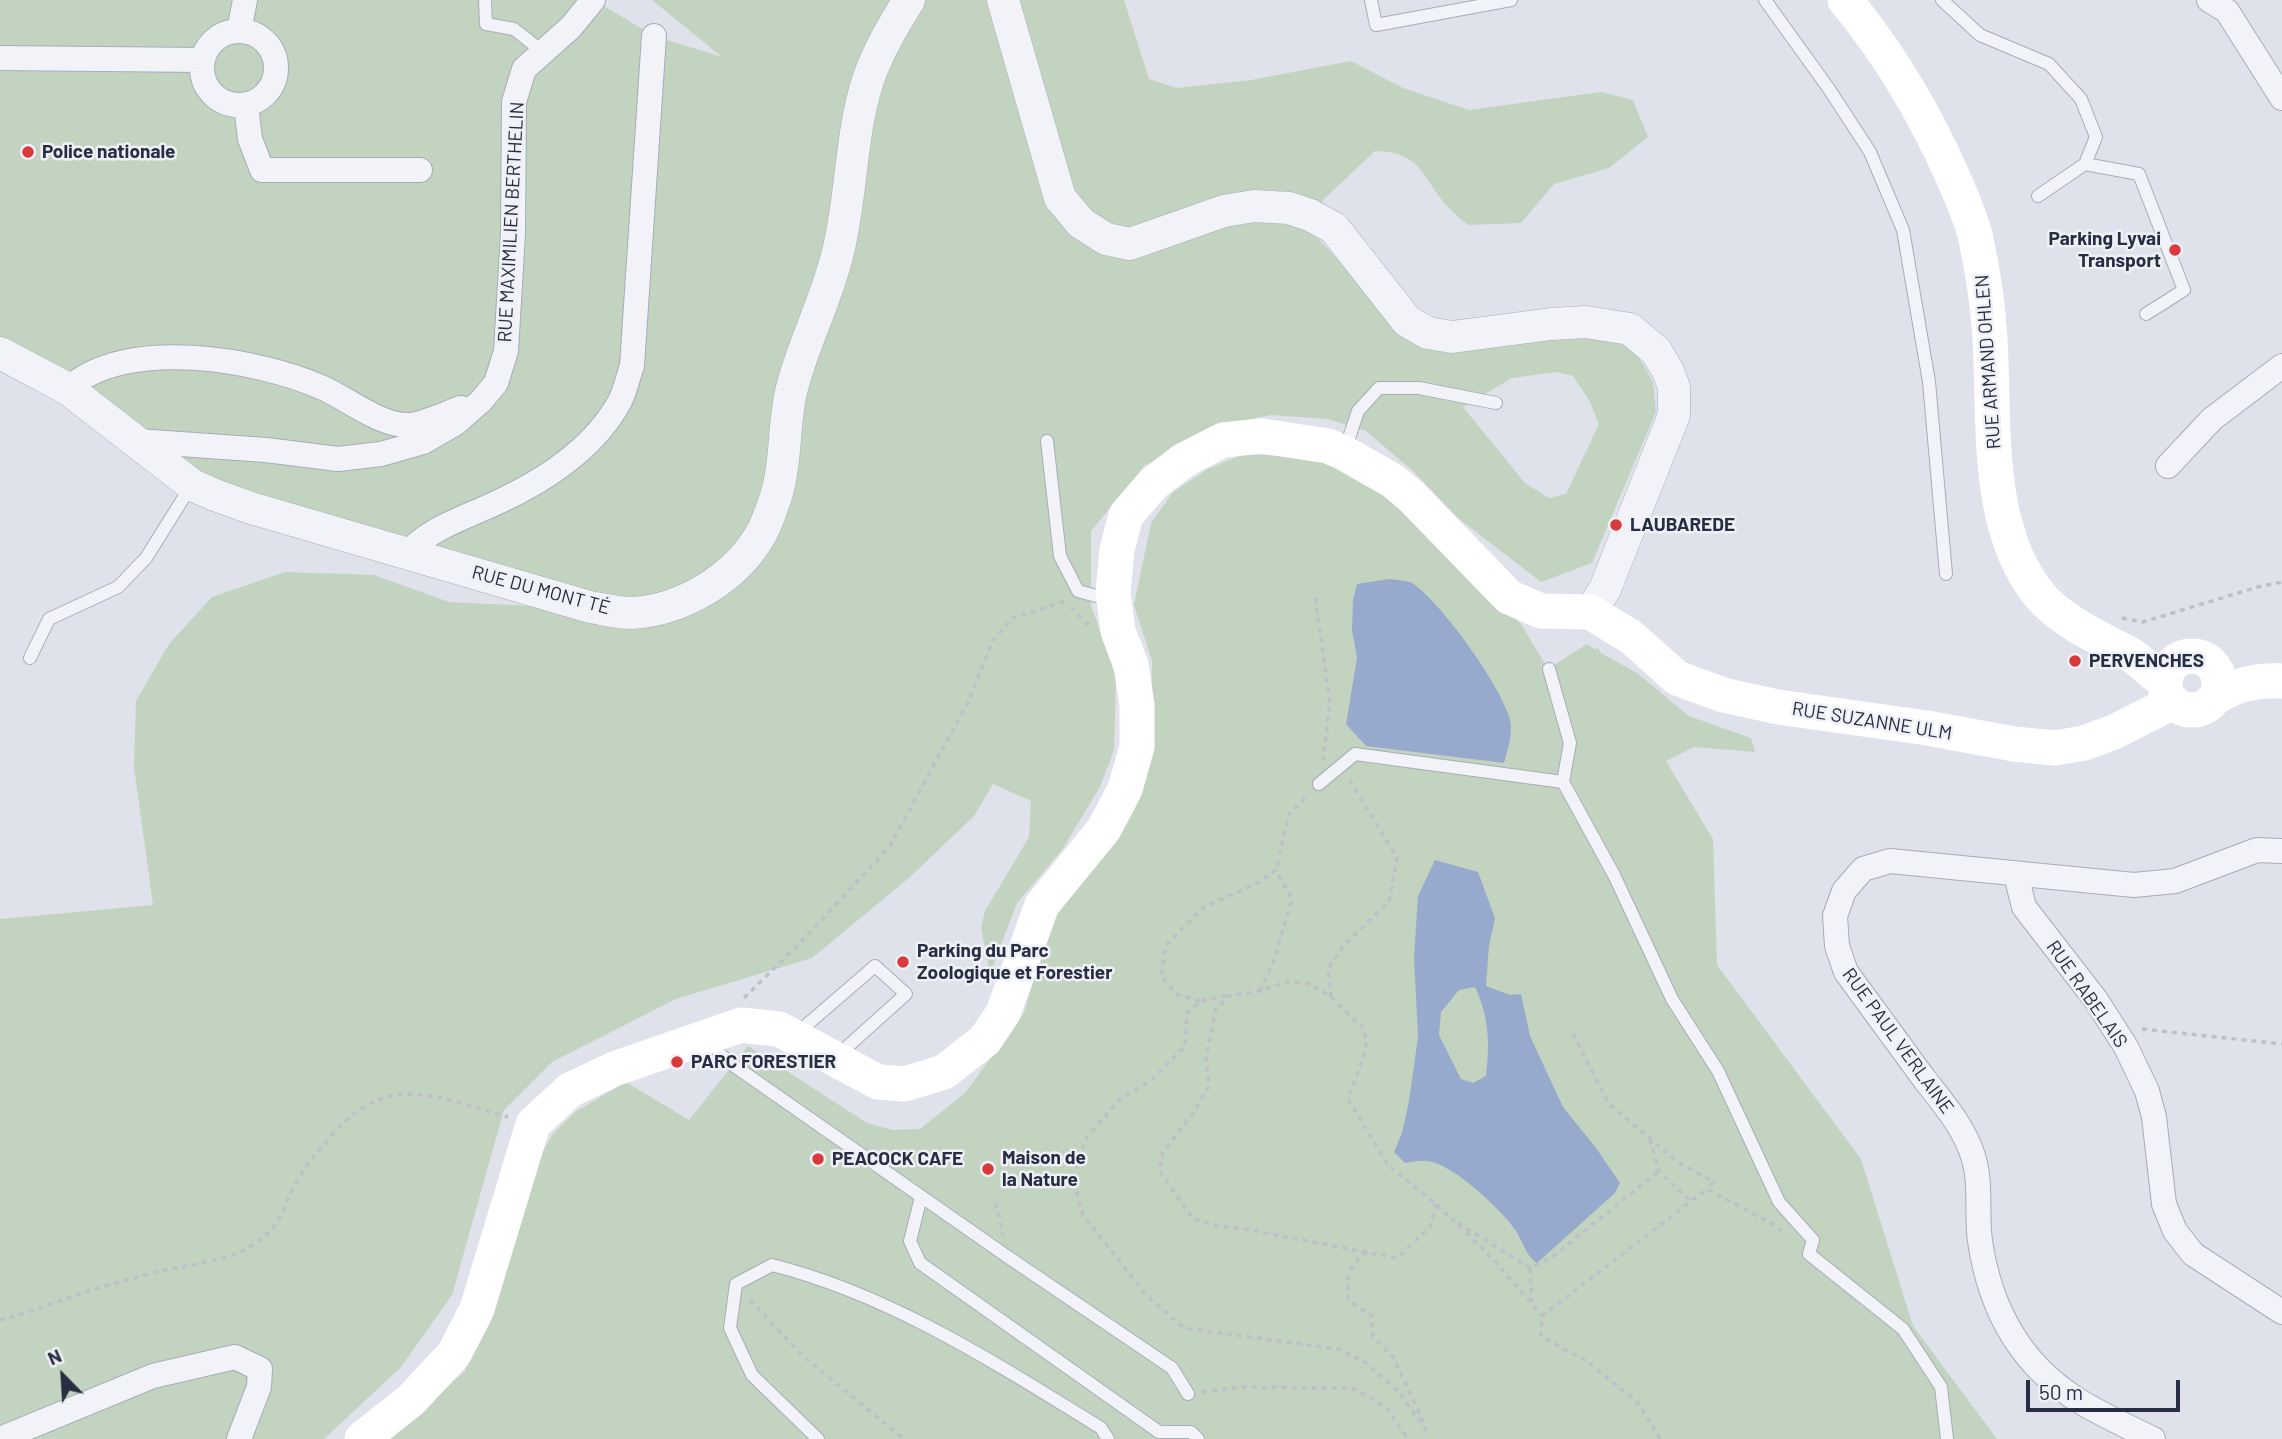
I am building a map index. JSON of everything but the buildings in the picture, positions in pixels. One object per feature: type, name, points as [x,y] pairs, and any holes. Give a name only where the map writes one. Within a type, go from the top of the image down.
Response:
[{"type":"main road","name":"RUE ARMAND OHLEN","points":[[1844,0],[1870,31],[1904,81],[1938,143],[1975,236],[1987,294],[1995,465],[2008,535],[2024,573],[2043,599],[2064,617],[2170,681]]},
{"type":"main road","points":[[362,1439],[411,1400],[454,1354],[477,1309],[533,1124],[570,1090],[614,1069],[741,1025],[779,1029],[878,1082],[905,1084],[944,1072],[985,1040],[1003,1013],[1042,905],[1104,829],[1125,789],[1137,747],[1138,705],[1131,665],[1118,631],[1114,601],[1117,550],[1126,515],[1154,483],[1184,460],[1223,440],[1262,436],[1328,446],[1393,481],[1412,496],[1509,597],[1541,611],[1590,612]]},
{"type":"main road","name":"RUE SUZANNE ULM","points":[[1590,612],[1638,643],[1677,678],[1723,695],[1778,707],[1927,728],[2014,744],[2055,748],[2084,743],[2114,732],[2170,681]]},
{"type":"main road","points":[[2190,656],[2207,660],[2215,682],[2211,704],[2197,710],[2181,708],[2170,681],[2190,656]]},
{"type":"main road","points":[[2215,682],[2245,672],[2282,669]]},
{"type":"main road","points":[[2215,682],[2244,684],[2265,680],[2282,681]]},
{"type":"street","points":[[239,31],[245,0]]},
{"type":"street","name":"RUE MAXIMILIEN BERTHELIN","points":[[137,440],[338,458],[381,454],[423,442],[456,423],[481,401],[496,383],[506,351],[513,233],[514,102],[524,69],[571,27],[593,0]]},
{"type":"street","name":"RUE DU MONT TÉ","points":[[0,353],[68,389],[192,485],[251,508],[590,607],[629,613],[658,609],[686,600],[715,583],[741,561],[762,532],[777,491],[791,391],[838,254],[857,125],[868,81],[881,47],[909,0]]},
{"type":"street","points":[[1003,0],[1060,198],[1081,223],[1106,239],[1130,244],[1224,211],[1254,206],[1289,208],[1310,215],[1334,228],[1407,321],[1428,333],[1452,337],[1586,322],[1630,328],[1656,351],[1674,387],[1674,415],[1605,589],[1590,612]]},
{"type":"street","points":[[2209,0],[2227,11],[2282,98]]},
{"type":"street","points":[[239,31],[262,38],[275,58],[276,71],[274,82],[267,93],[258,100],[234,105],[212,94],[205,84],[202,72],[208,48],[216,39],[239,31]]},
{"type":"street","points":[[407,553],[421,538],[498,502],[570,458],[597,434],[620,401],[632,366],[654,36]]},
{"type":"street","points":[[0,58],[203,60]]},
{"type":"street","points":[[246,104],[250,139],[262,170],[420,170]]},
{"type":"street","points":[[68,389],[88,374],[122,363],[150,358],[226,360],[288,374],[349,400],[385,421],[410,425],[481,401]]},
{"type":"street","points":[[2168,466],[2212,418],[2250,388],[2280,373]]},
{"type":"street","name":"RUE PAUL VERLAINE","points":[[2153,1439],[2081,1402],[2051,1381],[2026,1354],[2003,1321],[1989,1286],[1980,1238],[1979,1188],[1973,1156],[1960,1127],[1846,972],[1837,946],[1835,916],[1844,891],[1863,869],[1890,861],[2134,885],[2175,881],[2257,850],[2282,851]]},
{"type":"street","name":"RUE RABELAIS","points":[[2016,874],[2024,908],[2096,1000],[2126,1047],[2147,1091],[2155,1128],[2164,1204],[2175,1231],[2193,1254],[2282,1312]]},
{"type":"street","points":[[0,1438],[153,1376],[235,1357],[260,1369],[259,1387],[239,1439]]},
{"type":"lane","points":[[485,0],[486,24],[514,29],[543,52]]},
{"type":"lane","points":[[1371,0],[1376,25],[1511,0]]},
{"type":"lane","points":[[1765,0],[1870,152],[1903,230],[1929,382],[1946,574]]},
{"type":"lane","points":[[1942,0],[1980,36],[2049,64],[2081,99],[2096,137],[2085,164],[2038,196]]},
{"type":"lane","points":[[2085,164],[2139,174],[2184,290],[2146,314]]},
{"type":"lane","points":[[1344,453],[1358,411],[1379,388],[1419,388],[1496,403]]},
{"type":"lane","points":[[1047,441],[1060,556],[1078,592],[1114,601]]},
{"type":"lane","points":[[30,658],[49,619],[118,587],[146,558],[192,485]]},
{"type":"lane","points":[[1549,669],[1570,743],[1563,782],[1614,875],[1672,999],[1718,1071],[1779,1202],[1813,1240],[1809,1254],[1903,1329],[1941,1387],[1947,1439]]},
{"type":"lane","points":[[1320,784],[1355,754],[1563,782]]},
{"type":"lane","points":[[793,1037],[875,965],[906,994],[835,1059]]},
{"type":"lane","points":[[713,1033],[719,1053],[733,1065],[1172,1368],[1188,1394]]},
{"type":"lane","points":[[922,1197],[910,1241],[920,1263],[1159,1432],[1191,1432],[1198,1439]]},
{"type":"lane","points":[[818,1439],[751,1375],[730,1328],[736,1284],[772,1265],[815,1276],[882,1302],[1101,1428],[1108,1439]]},
{"type":"path","points":[[2143,622],[2282,582]]},
{"type":"path","points":[[1315,598],[1330,702],[1320,784],[1289,814],[1276,870],[1258,883],[1204,906],[1167,945],[1161,976],[1176,995],[1200,1001],[1260,991],[1287,982],[1311,984],[1331,997],[1365,1030],[1366,1051],[1348,1099],[1388,1166],[1436,1204],[1493,1259],[1542,1316],[1541,1336],[1588,1362],[1638,1403],[1660,1439]]},
{"type":"path","points":[[740,1001],[803,940],[890,846],[968,702],[993,640],[1013,618],[1065,600],[1095,632],[1114,601]]},
{"type":"path","points":[[1331,997],[1328,969],[1344,945],[1390,902],[1397,858],[1341,766]]},
{"type":"path","points":[[1260,991],[1274,960],[1292,899],[1276,870]]},
{"type":"path","points":[[1229,996],[1216,1009],[1206,1056],[1209,1086],[1192,1115],[1163,1152],[1159,1170],[1193,1219],[1218,1226],[1397,1258],[1430,1227],[1436,1204]]},
{"type":"path","points":[[1200,1001],[1187,1014],[1185,1046],[1151,1081],[1121,1098],[1087,1137],[1072,1175],[1083,1215],[1146,1295],[1184,1328],[1338,1349],[1365,1362],[1398,1391],[1433,1439]]},
{"type":"path","points":[[2112,1026],[2282,1044]]},
{"type":"path","points":[[1542,1316],[1714,1182],[1679,1163],[1609,1104],[1573,1034]]},
{"type":"path","points":[[0,1320],[87,1291],[246,1249],[270,1233],[286,1210],[295,1186],[313,1157],[364,1105],[379,1098],[393,1094],[411,1094],[454,1101],[533,1124]]},
{"type":"path","points":[[1650,1139],[1659,1171],[1691,1202]]},
{"type":"path","points":[[1530,1268],[1551,1258],[1659,1171]]},
{"type":"path","points":[[1707,1189],[1771,1223],[1809,1254]]},
{"type":"path","points":[[996,1203],[1008,1257]]},
{"type":"path","points":[[1452,1220],[1478,1233],[1530,1268]]},
{"type":"path","points":[[1367,1251],[1354,1261],[1346,1278],[1348,1300],[1372,1316],[1373,1337],[1393,1357],[1429,1434]]},
{"type":"path","points":[[1530,1268],[1532,1304]]},
{"type":"path","points":[[736,1284],[803,1356],[904,1439]]},
{"type":"path","points":[[1188,1394],[1244,1387],[1352,1388],[1385,1406],[1408,1439]]},
{"type":"green space","points":[[0,0],[594,0],[654,36],[722,57],[652,0],[1124,0],[1149,79],[1177,88],[1251,80],[1351,61],[1403,88],[1469,110],[1601,92],[1633,100],[1648,137],[1609,168],[1554,184],[1521,223],[1468,225],[1447,206],[1412,161],[1391,152],[1375,151],[1323,200],[1311,231],[1409,335],[1605,334],[1634,349],[1653,382],[1656,412],[1592,563],[1541,582],[1458,518],[1414,472],[1366,431],[1327,419],[1271,415],[1219,426],[1144,466],[1091,531],[1091,605],[1116,678],[1114,750],[1100,787],[1062,850],[1017,903],[990,974],[981,928],[985,911],[1029,837],[1031,801],[993,784],[974,816],[910,877],[812,958],[676,999],[552,1062],[504,1110],[452,1295],[401,1367],[324,1439],[0,1439],[0,919],[153,905],[134,767],[136,701],[169,644],[212,597],[285,572],[374,575],[449,602],[573,608],[251,508],[0,353]],"holes":[[[1556,372],[1573,376],[1589,400],[1599,424],[1566,494],[1549,498],[1525,483],[1463,407],[1512,378]]]},
{"type":"green space","points":[[1244,454],[1316,458],[1393,495],[1521,624],[1548,669],[1587,644],[1637,673],[1689,716],[1751,738],[1755,752],[1694,747],[1666,761],[1713,839],[1717,965],[1861,1159],[1913,1326],[1997,1439],[385,1439],[464,1372],[489,1325],[526,1183],[552,1135],[575,1112],[626,1082],[689,1120],[748,1046],[867,1123],[893,1130],[920,1129],[965,1093],[1024,1013],[1052,918],[1126,825],[1143,792],[1151,726],[1152,661],[1134,605],[1151,523],[1173,492],[1208,469]]},
{"type":"water","points":[[1389,579],[1412,583],[1427,595],[1454,627],[1494,684],[1509,716],[1511,728],[1504,763],[1366,746],[1346,724],[1357,658],[1352,630],[1353,600],[1357,584]]},
{"type":"water","points":[[1435,860],[1478,872],[1495,918],[1489,946],[1486,986],[1510,995],[1521,994],[1530,1036],[1563,1107],[1620,1183],[1615,1193],[1537,1263],[1527,1253],[1509,1222],[1463,1179],[1437,1164],[1424,1161],[1405,1163],[1394,1152],[1402,1133],[1409,1101],[1418,1037],[1414,958],[1418,896]],"holes":[[[1475,987],[1483,1009],[1488,1042],[1486,1076],[1473,1083],[1461,1079],[1439,1035],[1441,1012],[1459,990]]]},
{"type":"place","name":"Police nationale","points":[[28,152]]},
{"type":"place","name":"Parking Lyvai Transport","points":[[2175,250]]},
{"type":"place","name":"LAUBAREDE","points":[[1616,525]]},
{"type":"place","name":"PERVENCHES","points":[[2075,661]]},
{"type":"place","name":"Parking du Parc Zoologique et Forestier","points":[[903,962]]},
{"type":"place","name":"PARC FORESTIER","points":[[677,1062]]},
{"type":"place","name":"PEACOCK CAFE","points":[[818,1159]]},
{"type":"place","name":"Maison de la Nature","points":[[988,1169]]}]
